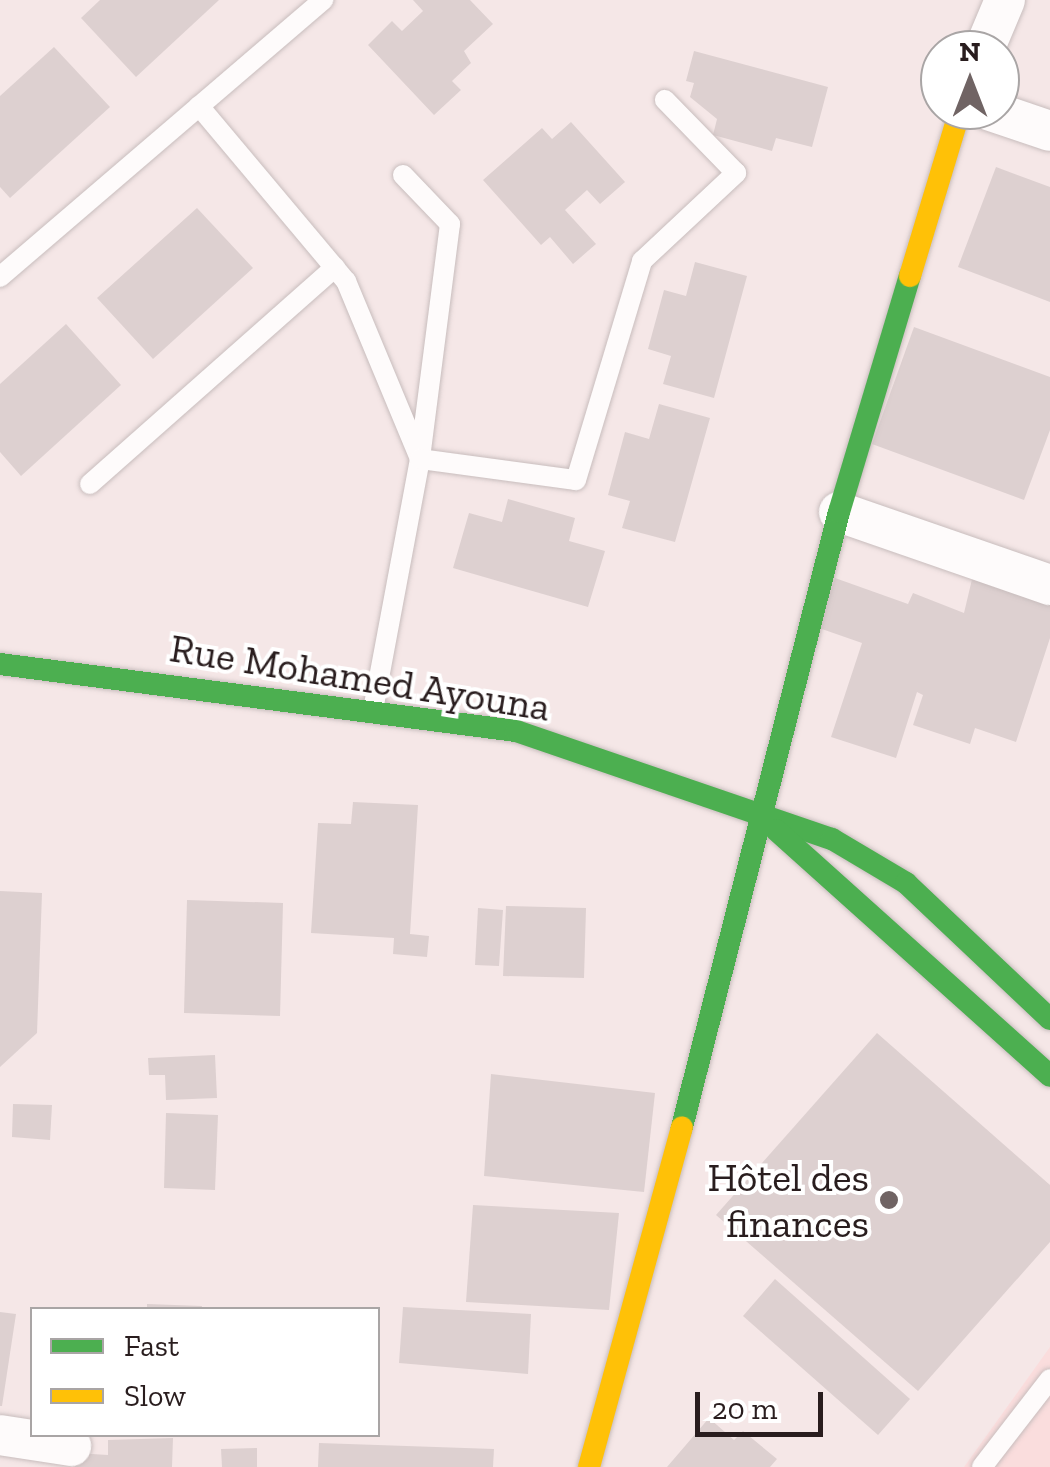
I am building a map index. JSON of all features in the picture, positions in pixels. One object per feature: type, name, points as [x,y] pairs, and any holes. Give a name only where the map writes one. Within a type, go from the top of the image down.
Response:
[{"type":"main road","points":[[589,1467],[732,944],[759,814],[839,512],[954,130]]},
{"type":"main road","name":"Rue Mohamed Ayouna","points":[[0,664],[516,731],[832,839],[906,883],[1050,1019]]},
{"type":"main road","points":[[759,814],[1050,1076]]},
{"type":"street","points":[[992,30],[1005,0]]},
{"type":"street","points":[[1020,121],[1050,131]]},
{"type":"street","points":[[839,512],[1050,584]]},
{"type":"street","points":[[0,1436],[71,1446]]},
{"type":"lane","points":[[0,277],[322,0]]},
{"type":"lane","points":[[420,459],[576,480],[642,261],[736,172],[665,100]]},
{"type":"lane","points":[[199,106],[335,267],[420,459]]},
{"type":"lane","points":[[373,711],[420,459],[450,224],[403,175]]},
{"type":"lane","points":[[90,484],[335,267]]},
{"type":"lane","points":[[982,1467],[1050,1379]]},
{"type":"shaded area","points":[[1050,1347],[1050,1467],[964,1467]]},
{"type":"building","points":[[100,0],[219,0],[136,77],[81,18]]},
{"type":"building","points":[[413,0],[470,0],[493,24],[464,51],[471,63],[452,81],[461,90],[434,115],[368,45],[392,21],[402,31],[423,11]]},
{"type":"building","points":[[54,47],[110,107],[10,198],[0,187],[0,96]]},
{"type":"building","points":[[694,51],[828,87],[812,147],[776,138],[772,151],[713,135],[717,119],[690,97],[694,83],[686,81]]},
{"type":"building","points":[[571,122],[625,182],[600,204],[587,190],[565,210],[596,244],[573,264],[550,237],[541,245],[483,180],[542,128],[552,139]]},
{"type":"building","points":[[996,167],[1050,187],[1050,302],[958,267]]},
{"type":"building","points":[[197,208],[253,268],[153,359],[97,298]]},
{"type":"building","points":[[695,262],[747,276],[714,398],[663,384],[671,356],[648,349],[664,290],[686,296]]},
{"type":"building","points":[[66,324],[121,385],[21,476],[0,452],[0,384]]},
{"type":"building","points":[[914,327],[1050,377],[1050,430],[1024,500],[872,444]]},
{"type":"building","points":[[659,404],[710,418],[675,542],[622,528],[630,501],[608,495],[625,432],[649,439]]},
{"type":"building","points":[[508,499],[575,518],[569,541],[605,551],[588,607],[453,568],[469,513],[502,522]]},
{"type":"building","points":[[973,575],[1050,600],[1050,638],[1016,742],[975,728],[970,744],[913,725],[923,695],[917,692],[896,758],[831,737],[862,643],[819,628],[835,578],[908,604],[913,593],[964,613]]},
{"type":"building","points":[[353,802],[418,805],[410,934],[429,936],[427,957],[393,954],[394,938],[311,933],[318,823],[351,824]]},
{"type":"building","points":[[0,891],[42,893],[37,1033],[0,1067]]},
{"type":"building","points":[[187,900],[283,903],[280,1016],[184,1013]]},
{"type":"building","points":[[506,906],[586,908],[584,978],[503,976]]},
{"type":"building","points":[[478,908],[503,910],[499,966],[475,965]]},
{"type":"building","name":"Hôtel des finances","points":[[877,1033],[1050,1185],[1050,1242],[918,1391],[716,1215]]},
{"type":"building","points":[[215,1055],[217,1098],[166,1100],[165,1075],[149,1075],[148,1058]]},
{"type":"building","points":[[491,1074],[655,1093],[644,1192],[484,1176]]},
{"type":"building","points":[[13,1104],[52,1105],[50,1140],[12,1137]]},
{"type":"building","points":[[166,1113],[218,1115],[215,1190],[164,1188]]},
{"type":"building","points":[[473,1205],[619,1213],[609,1310],[466,1302]]},
{"type":"building","points":[[775,1279],[910,1399],[878,1435],[743,1316]]},
{"type":"building","points":[[147,1304],[202,1306],[202,1307]]},
{"type":"building","points":[[403,1307],[531,1314],[528,1374],[399,1363]]},
{"type":"building","points":[[0,1312],[16,1314],[2,1406],[0,1406]]},
{"type":"building","points":[[709,1418],[734,1440],[743,1431],[777,1459],[770,1467],[667,1467]]},
{"type":"building","points":[[173,1438],[172,1467],[75,1467],[76,1453],[108,1455],[108,1440]]},
{"type":"building","points":[[319,1443],[494,1449],[493,1467],[318,1467]]},
{"type":"building","points":[[257,1448],[257,1467],[222,1467],[221,1449]]},
{"type":"traffic: fast","points":[[682,1127],[839,512],[910,276]]},
{"type":"traffic: fast","points":[[0,664],[516,731],[832,839],[906,883],[1050,1019]]},
{"type":"traffic: fast","points":[[776,830],[1050,1076]]},
{"type":"traffic: slow","points":[[910,276],[954,130]]},
{"type":"traffic: slow","points":[[589,1467],[682,1127]]},
{"type":"place","name":"Hôtel des finances","points":[[889,1200]]}]
